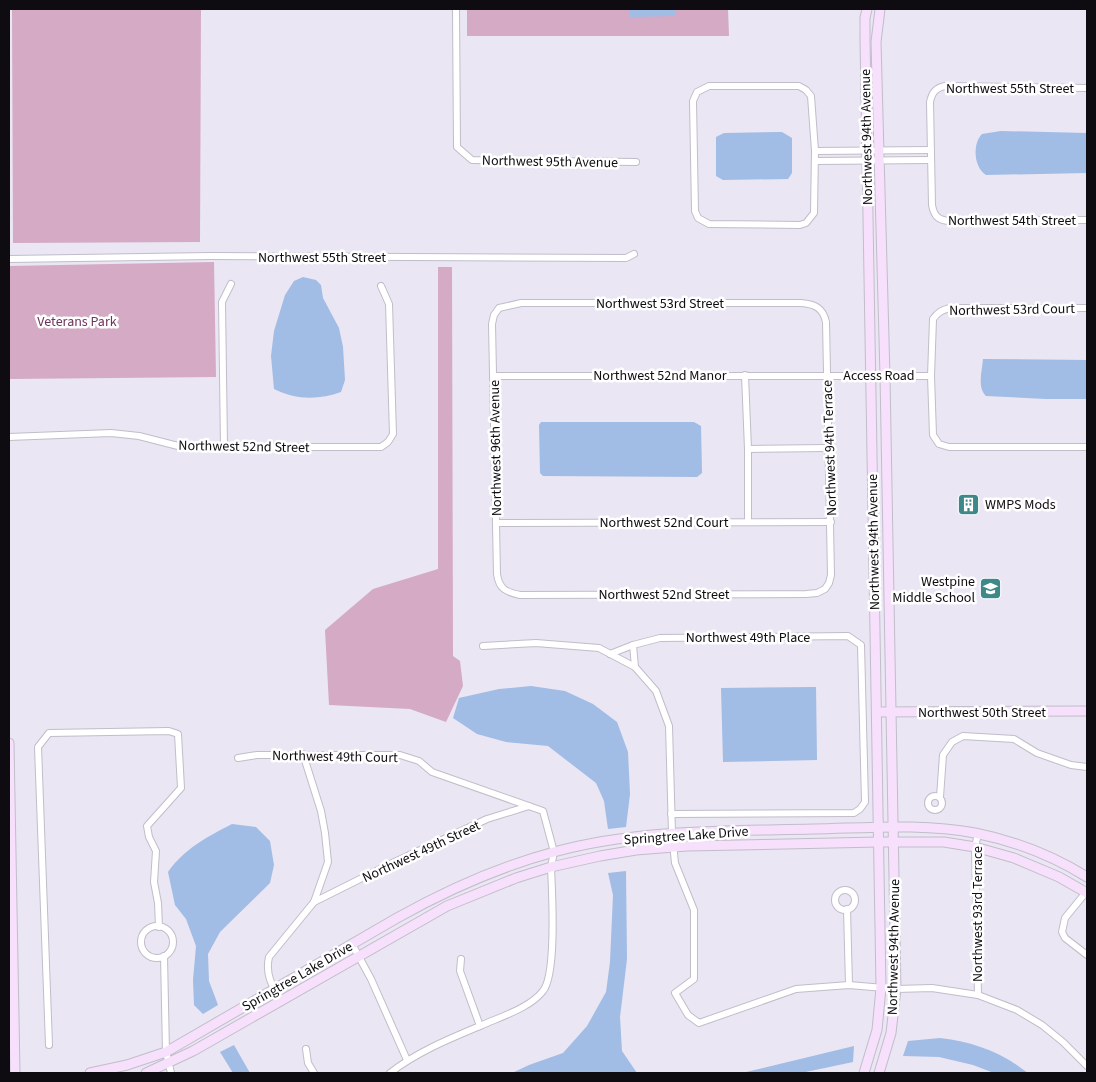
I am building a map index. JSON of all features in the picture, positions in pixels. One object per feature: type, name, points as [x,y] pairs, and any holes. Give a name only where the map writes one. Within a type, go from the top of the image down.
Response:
[{"type":"street","name":"Northwest 95th Avenue","points":[[456,9],[457,147],[472,160],[636,162]]},
{"type":"street","name":"Northwest 94th Avenue","points":[[864,1073],[877,1030],[882,988],[865,39],[867,9]]},
{"type":"street","name":"Northwest 94th Avenue","points":[[879,1073],[891,1033],[896,989],[885,376],[876,42],[880,9]]},
{"type":"street","points":[[709,86],[799,86],[806,90],[811,96],[812,102],[815,161],[814,213],[806,223],[800,225],[709,224],[698,218],[695,211],[693,101],[697,92],[709,86]]},
{"type":"street","name":"Northwest 55th Street","points":[[930,150],[930,102],[934,91],[939,88],[945,86],[1087,88]]},
{"type":"street","points":[[815,151],[930,150],[931,160],[815,161]]},
{"type":"street","name":"Northwest 54th Street","points":[[931,160],[932,205],[938,218],[949,221],[1087,220]]},
{"type":"street","name":"Northwest 55th Street","points":[[9,259],[211,256],[626,258],[634,254]]},
{"type":"street","points":[[224,447],[222,302],[231,284]]},
{"type":"street","name":"Northwest 52nd Street","points":[[9,437],[111,433],[139,436],[182,448],[382,447],[393,434],[390,304],[382,286]]},
{"type":"street","name":"Northwest 53rd Street","points":[[499,308],[521,303],[802,303],[812,304],[820,308]]},
{"type":"street","name":"Northwest 96th Avenue","points":[[499,308],[494,315],[492,324],[497,574],[498,582],[503,590]]},
{"type":"street","name":"Northwest 94th Terrace","points":[[820,308],[825,315],[826,322],[831,522],[831,575],[829,584],[825,589]]},
{"type":"street","name":"Northwest 53rd Court","points":[[931,376],[932,327],[933,319],[937,313],[950,308],[1087,308]]},
{"type":"street","points":[[745,375],[748,522]]},
{"type":"street","name":"Access Road","points":[[827,375],[931,376]]},
{"type":"street","name":"Northwest 52nd Manor","points":[[493,376],[827,375]]},
{"type":"street","points":[[931,376],[933,435],[939,444],[949,447],[1087,447]]},
{"type":"street","points":[[748,449],[828,448]]},
{"type":"street","name":"Northwest 52nd Court","points":[[496,522],[831,522]]},
{"type":"street","name":"Northwest 52nd Street","points":[[503,590],[520,595],[530,595],[806,594],[817,593],[825,589]]},
{"type":"street","name":"Northwest 49th Place","points":[[610,654],[633,645],[660,638],[848,636],[861,645],[865,802],[860,809],[854,813],[671,814]]},
{"type":"street","points":[[483,646],[536,643],[599,648],[635,668],[656,691],[669,726],[671,814],[675,863],[694,910],[694,979],[675,993],[688,1015],[699,1023],[796,989],[849,985],[896,989],[932,988],[978,995],[1017,1010],[1042,1025],[1063,1042],[1087,1066]]},
{"type":"street","points":[[633,645],[635,668]]},
{"type":"street","name":"Northwest 50th Street","points":[[876,712],[1087,712]]},
{"type":"street","points":[[49,1045],[38,747],[49,733],[170,731],[178,734],[181,788],[148,826],[149,837],[156,851],[154,882],[158,903],[159,927]]},
{"type":"street","points":[[940,797],[943,755],[952,742],[963,736],[1014,739],[1037,753],[1071,766],[1087,767]]},
{"type":"street","points":[[9,743],[15,1073]]},
{"type":"street","points":[[281,1001],[269,979],[267,968],[269,957],[314,902],[328,862],[321,811],[303,754]]},
{"type":"street","name":"Northwest 49th Court","points":[[238,758],[257,755],[303,754],[400,755],[419,762],[432,772],[543,811],[554,852],[550,867]]},
{"type":"street","name":"Northwest 49th Street","points":[[314,902],[384,866],[487,819],[529,806]]},
{"type":"street","name":"Springtree Lake Drive","points":[[90,1073],[127,1065],[166,1052],[422,904],[453,889],[509,866],[554,852],[602,842],[672,833],[924,828],[978,834],[1040,852],[1087,878]]},
{"type":"street","name":"Northwest 93rd Terrace","points":[[978,834],[975,847],[978,995]]},
{"type":"street","name":"Springtree Lake Drive","points":[[146,1073],[169,1069],[207,1044],[425,918],[458,901],[504,882],[550,867],[616,853],[673,846],[944,842],[975,847],[1037,866],[1087,892]]},
{"type":"street","points":[[390,1073],[407,1060],[522,1008],[544,991],[551,967],[550,867]]},
{"type":"street","points":[[1087,892],[1065,918],[1062,932],[1065,938],[1087,955]]},
{"type":"street","points":[[847,909],[849,985]]},
{"type":"street","points":[[159,927],[170,932],[173,942],[170,951],[164,956],[151,957],[143,950],[144,934],[147,930],[159,927]]},
{"type":"street","points":[[352,944],[372,979],[407,1060]]},
{"type":"street","points":[[164,956],[166,1052],[169,1069]]},
{"type":"street","points":[[461,959],[460,971],[480,1026]]},
{"type":"street","points":[[306,1050],[308,1063],[314,1073]]},
{"type":"green space","points":[[12,9],[201,9],[200,242],[13,243]]},
{"type":"green space","points":[[467,9],[728,9],[729,36],[467,36]]},
{"type":"green space","name":"Veterans Park","points":[[214,262],[216,377],[9,379],[9,266]]},
{"type":"green space","points":[[438,267],[452,267],[453,656],[460,661],[463,686],[446,722],[410,709],[329,705],[325,630],[373,589],[438,569]]},
{"type":"water","points":[[630,9],[676,9],[676,16],[630,17]]},
{"type":"water","points":[[1001,131],[1087,133],[1087,173],[986,175],[982,172],[977,162],[976,150],[979,138],[982,134]]},
{"type":"water","points":[[782,132],[792,138],[792,173],[788,179],[723,180],[716,176],[716,137],[724,133]]},
{"type":"water","points":[[303,277],[316,280],[321,285],[323,298],[339,328],[343,347],[345,380],[341,392],[333,395],[307,398],[282,393],[274,389],[271,356],[274,331],[285,295],[294,281]]},
{"type":"water","points":[[983,359],[1087,360],[1087,399],[986,396],[983,393],[981,384]]},
{"type":"water","points":[[541,422],[694,422],[701,426],[702,473],[697,477],[543,476],[540,473],[539,425]]},
{"type":"water","points":[[531,686],[565,691],[593,704],[617,722],[628,752],[630,794],[626,827],[608,829],[604,801],[596,783],[548,746],[506,742],[477,734],[453,718],[459,698],[499,689]]},
{"type":"water","points":[[816,687],[817,760],[723,762],[721,688]]},
{"type":"water","points":[[232,824],[256,827],[270,841],[274,865],[270,883],[220,932],[208,954],[209,981],[218,1005],[203,1014],[194,1005],[193,980],[196,946],[186,919],[175,905],[168,872],[189,850]]},
{"type":"water","points":[[626,871],[627,959],[620,1017],[622,1051],[637,1073],[512,1073],[563,1053],[587,1026],[606,992],[610,962],[613,895],[608,873]]},
{"type":"water","points":[[940,1038],[964,1042],[987,1049],[1008,1059],[1028,1073],[994,1073],[973,1065],[939,1057],[903,1056],[908,1041]]},
{"type":"water","points":[[234,1045],[250,1073],[233,1073],[220,1052]]},
{"type":"water","points":[[854,1046],[853,1062],[801,1073],[742,1073]]},
{"type":"place","name":"WMPS Mods","points":[[969,504]]},
{"type":"place","name":"Westpine Middle School","points":[[991,589]]}]
